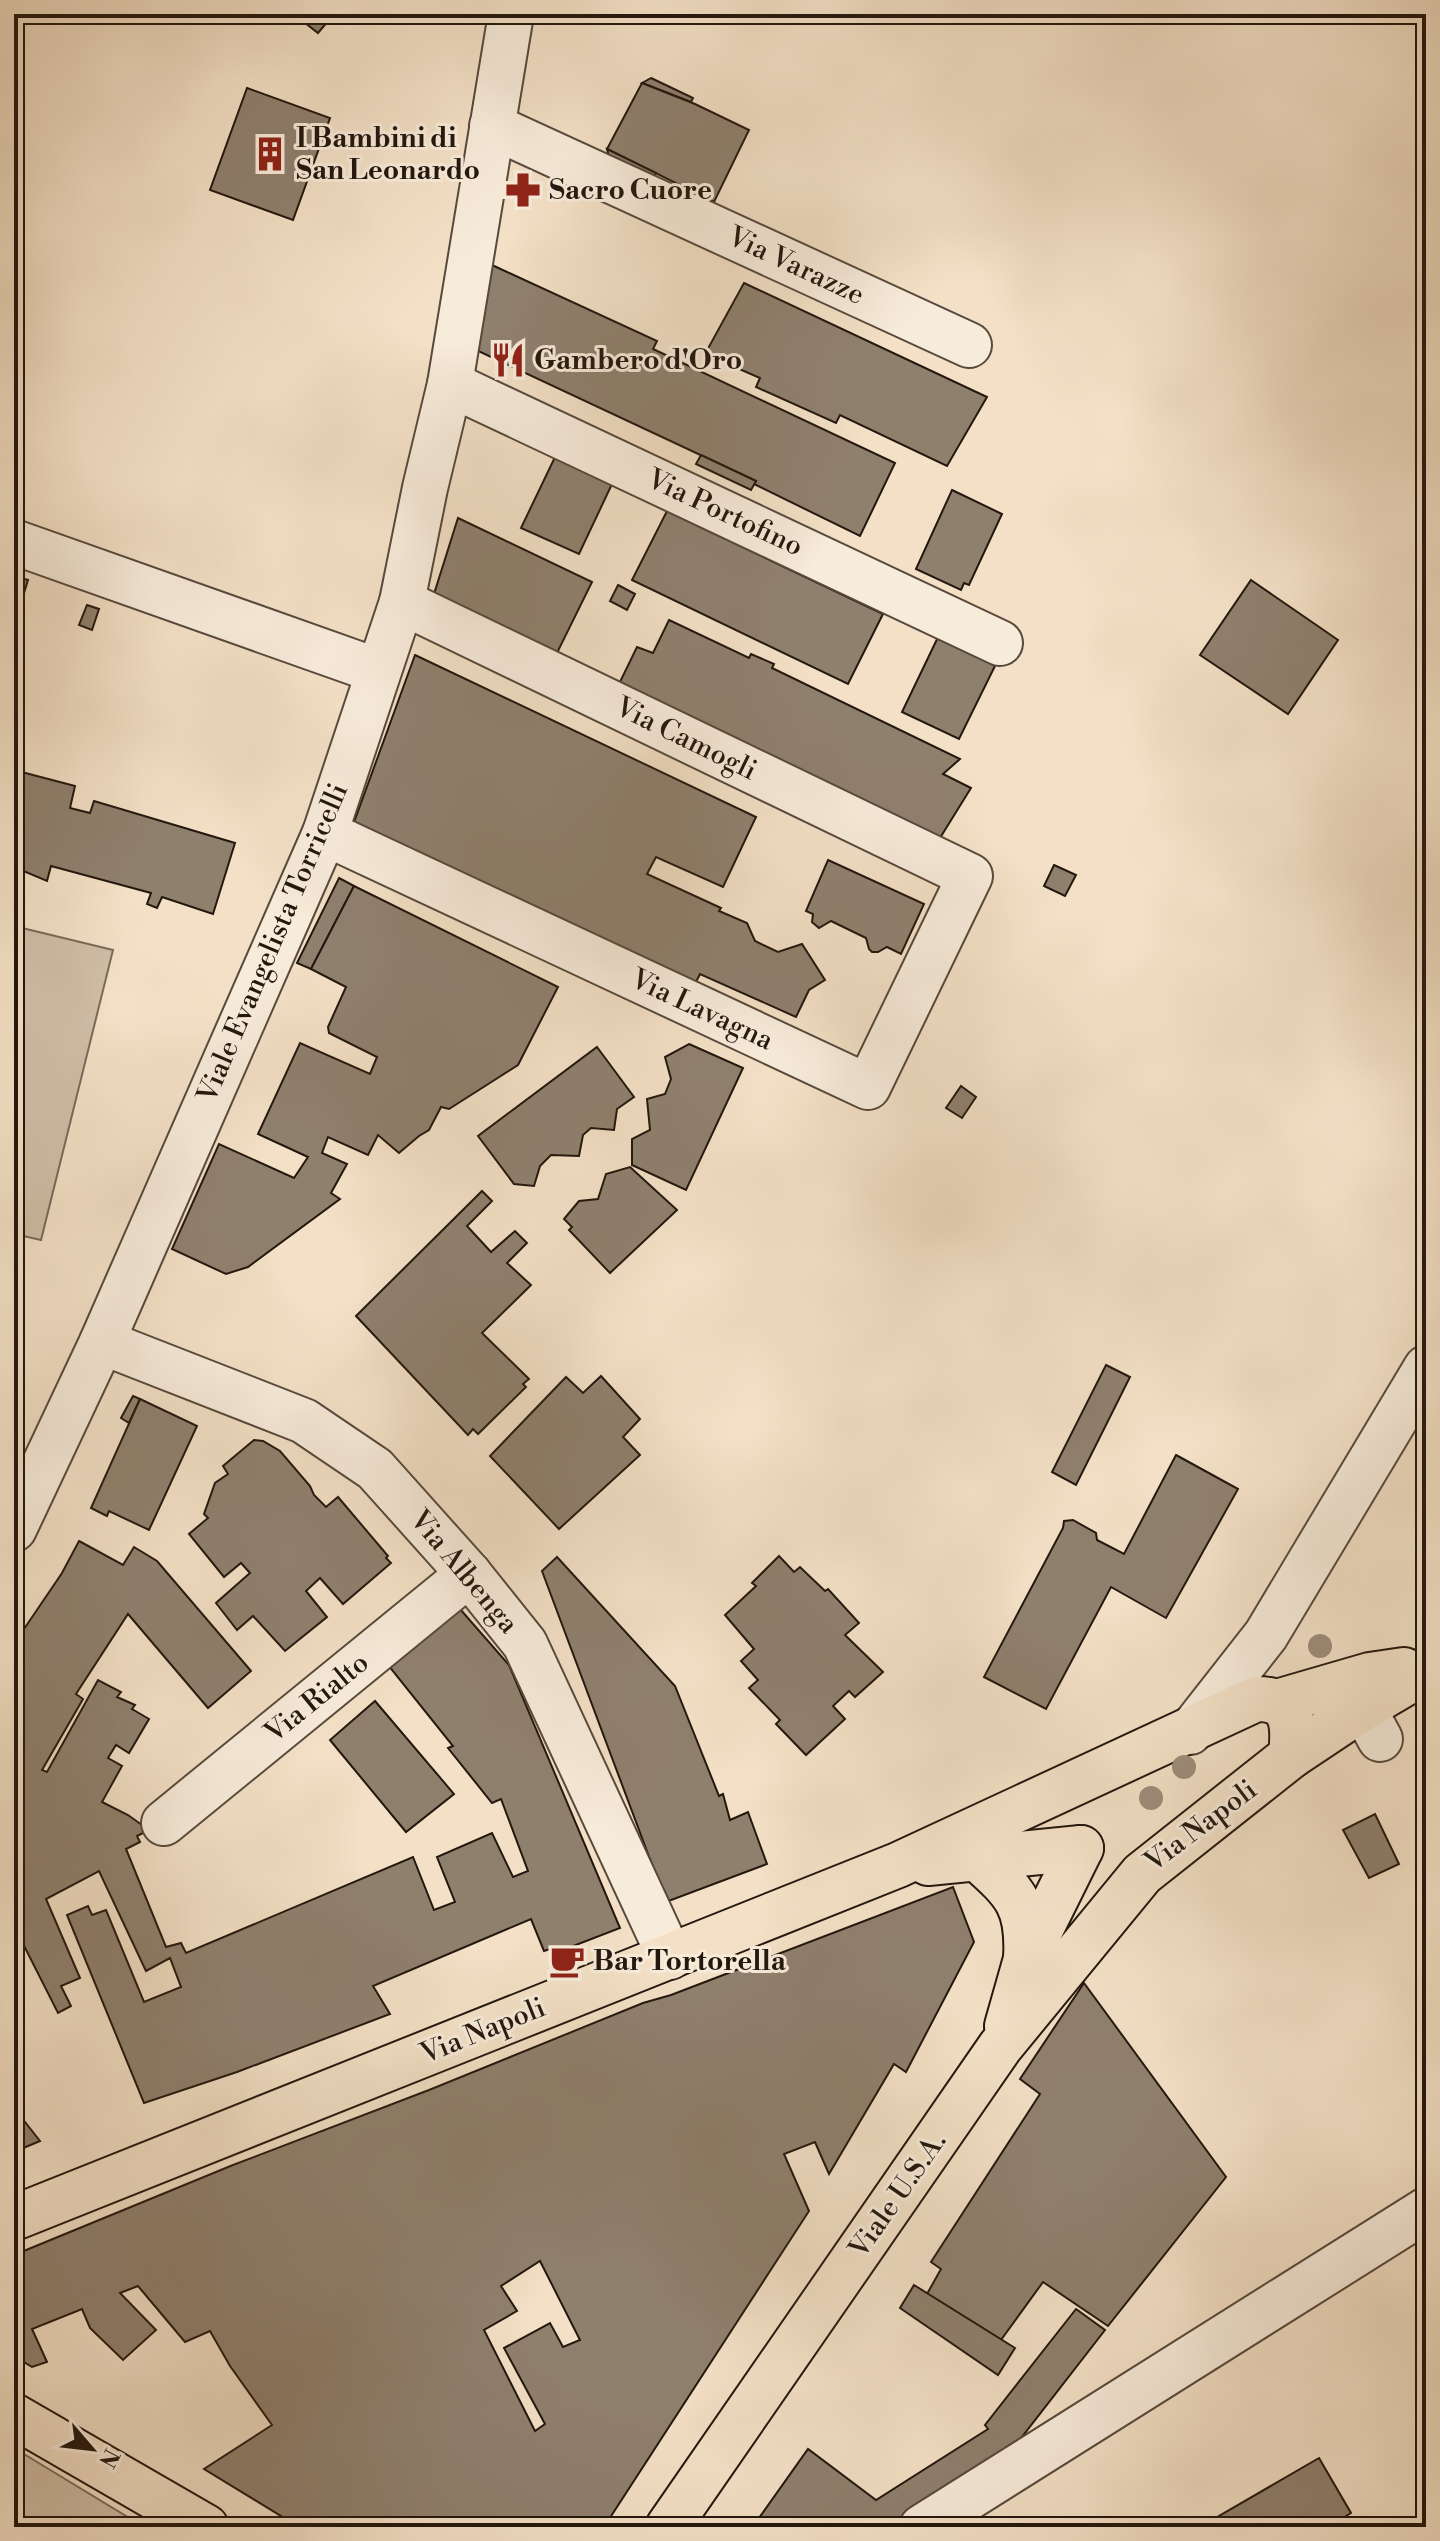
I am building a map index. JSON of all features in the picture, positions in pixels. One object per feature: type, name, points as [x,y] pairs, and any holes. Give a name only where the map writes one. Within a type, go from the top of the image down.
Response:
[{"type":"main road","name":"Via Napoli","points":[[14,2218],[898,1865],[1256,1699],[1271,1700],[1370,1675],[1426,1668]]},
{"type":"main road","name":"Via Napoli","points":[[1081,1848],[1098,1862],[1119,1872],[1142,1874],[1291,1756],[1371,1724],[1426,1668]]},
{"type":"main road","points":[[1271,1700],[1291,1716],[1291,1756]]},
{"type":"main road","points":[[1000,2047],[1026,1959],[1081,1848],[1077,1815],[1081,1782]]},
{"type":"main road","points":[[898,1865],[1081,1848]]},
{"type":"main road","points":[[978,1859],[1010,1888],[1022,1910],[1028,1935],[1026,1959]]},
{"type":"main road","name":"Viale U.S.A.","points":[[668,2527],[1000,2047],[1142,1874]]},
{"type":"main road","points":[[14,2416],[206,2527]]},
{"type":"street","name":"Viale Evangelista Torricelli","points":[[494,14],[495,111]]},
{"type":"street","name":"Viale Evangelista Torricelli","points":[[14,1529],[102,1342],[325,833],[402,602],[450,384],[511,14]]},
{"type":"street","name":"Via Varazze","points":[[495,111],[969,345]]},
{"type":"street","name":"Via Portofino","points":[[450,384],[1000,643]]},
{"type":"street","points":[[14,542],[378,671]]},
{"type":"street","name":"Via Camogli","points":[[402,602],[970,876]]},
{"type":"street","name":"Via Lavagna","points":[[325,833],[868,1087],[970,876]]},
{"type":"street","name":"Via Albenga","points":[[102,1342],[304,1421],[375,1469],[469,1574],[525,1644],[670,1957]]},
{"type":"street","points":[[1190,1732],[1266,1635],[1426,1368]]},
{"type":"street","name":"Via Rialto","points":[[164,1823],[469,1574]]},
{"type":"street","points":[[1266,1635],[1259,1670],[1271,1700]]},
{"type":"street","points":[[922,2527],[1426,2210]]},
{"type":"shaded area","points":[[14,926],[113,950],[41,1240],[14,1234]]},
{"type":"shaded area","points":[[14,2448],[144,2527],[14,2527]]},
{"type":"building","points":[[311,14],[334,14],[318,33],[304,22]]},
{"type":"building","points":[[651,78],[693,98],[691,102],[642,83]]},
{"type":"building","points":[[642,83],[749,130],[714,202],[607,149]]},
{"type":"building","name":"I Bambini di San Leonardo","points":[[247,88],[330,118],[293,220],[210,190]]},
{"type":"building","points":[[607,149],[656,173],[653,180],[610,160]]},
{"type":"building","points":[[492,265],[657,341],[653,349],[895,463],[860,536],[754,484],[756,481],[476,350]]},
{"type":"building","points":[[744,283],[987,397],[947,466],[840,415],[836,423],[756,387],[760,378],[705,354]]},
{"type":"building","points":[[701,455],[756,481],[751,490],[696,464]]},
{"type":"building","points":[[555,457],[612,484],[579,554],[521,528]]},
{"type":"building","points":[[952,490],[1002,514],[969,585],[964,583],[961,590],[916,569]]},
{"type":"building","points":[[667,511],[883,614],[848,684],[632,580]]},
{"type":"building","points":[[458,518],[592,582],[557,653],[434,594]]},
{"type":"building","points":[[14,576],[28,580],[14,626]]},
{"type":"building","points":[[1251,580],[1338,640],[1288,714],[1200,655]]},
{"type":"building","points":[[618,585],[635,594],[627,610],[610,601]]},
{"type":"building","points":[[87,605],[99,609],[92,630],[79,625]]},
{"type":"building","points":[[669,620],[749,658],[751,654],[774,664],[772,668],[960,759],[943,774],[971,788],[940,838],[618,686],[637,647],[653,653]]},
{"type":"building","points":[[939,635],[993,656],[990,663],[995,666],[959,739],[902,712]]},
{"type":"building","points":[[415,655],[756,817],[723,887],[656,857],[647,874],[747,923],[755,941],[778,952],[802,944],[825,980],[809,990],[796,1017],[700,974],[695,984],[353,825]]},
{"type":"building","points":[[14,770],[75,786],[70,808],[90,813],[94,801],[235,843],[213,914],[162,897],[157,908],[147,904],[151,893],[51,866],[47,881],[14,867]]},
{"type":"building","points":[[828,860],[924,904],[901,954],[887,947],[872,952],[866,938],[831,921],[819,928],[812,922],[813,914],[806,911]]},
{"type":"building","points":[[1054,865],[1076,875],[1065,896],[1044,886]]},
{"type":"building","points":[[339,878],[354,886],[311,969],[297,963]]},
{"type":"building","points":[[354,886],[558,987],[518,1065],[449,1109],[441,1107],[429,1130],[399,1153],[378,1135],[368,1155],[328,1137],[322,1153],[347,1164],[331,1193],[340,1199],[248,1267],[226,1274],[172,1249],[219,1144],[294,1178],[308,1157],[258,1134],[300,1043],[370,1074],[377,1057],[329,1033],[328,1027],[346,987],[311,969]]},
{"type":"building","points":[[689,1044],[743,1068],[686,1190],[632,1165],[632,1139],[650,1130],[647,1099],[665,1094],[671,1079],[665,1057]]},
{"type":"building","points":[[597,1047],[634,1097],[617,1109],[614,1130],[591,1128],[583,1135],[579,1156],[551,1155],[540,1166],[534,1186],[514,1184],[478,1136]]},
{"type":"building","points":[[961,1086],[976,1097],[962,1118],[946,1108]]},
{"type":"building","points":[[630,1167],[677,1210],[610,1273],[569,1230],[572,1227],[564,1219],[579,1201],[598,1199],[606,1174]]},
{"type":"building","points":[[482,1191],[492,1201],[467,1226],[491,1252],[515,1231],[527,1243],[507,1263],[531,1285],[482,1333],[529,1379],[523,1384],[526,1387],[478,1434],[473,1429],[468,1435],[356,1316]]},
{"type":"building","points":[[1106,1365],[1130,1377],[1076,1485],[1052,1472]]},
{"type":"building","points":[[601,1376],[640,1419],[623,1437],[640,1455],[559,1529],[490,1456],[566,1377],[583,1393]]},
{"type":"building","points":[[133,1396],[140,1399],[129,1423],[121,1418]]},
{"type":"building","points":[[140,1399],[197,1426],[149,1530],[109,1511],[107,1516],[91,1508]]},
{"type":"building","points":[[254,1440],[263,1441],[280,1451],[326,1507],[338,1497],[391,1563],[343,1604],[320,1578],[306,1591],[327,1617],[285,1651],[253,1616],[237,1630],[216,1603],[250,1573],[241,1563],[224,1577],[189,1534],[208,1518],[204,1514],[215,1483],[228,1474],[223,1466]]},
{"type":"building","points":[[1176,1455],[1238,1489],[1166,1618],[1111,1587],[1046,1709],[984,1677],[1064,1521],[1073,1520],[1096,1533],[1097,1540],[1124,1554]]},
{"type":"building","points":[[79,1541],[123,1565],[134,1547],[157,1561],[251,1671],[208,1708],[128,1614],[76,1694],[83,1699],[42,1770],[47,1772],[98,1680],[121,1692],[117,1697],[135,1705],[132,1709],[149,1719],[129,1753],[116,1745],[108,1758],[122,1766],[102,1802],[149,1830],[137,1836],[140,1842],[126,1849],[166,1947],[181,1943],[186,1953],[413,1857],[434,1910],[455,1902],[437,1857],[492,1833],[513,1877],[528,1871],[501,1799],[492,1803],[448,1748],[453,1746],[384,1660],[453,1601],[509,1665],[620,1928],[550,1955],[550,1949],[544,1951],[531,1919],[373,1986],[390,2014],[237,2072],[144,2103],[67,1915],[88,1906],[92,1915],[106,1910],[144,2002],[181,1987],[170,1958],[146,1971],[99,1871],[46,1899],[80,1978],[61,1986],[71,2006],[58,2013],[14,1926],[14,1627],[22,1632],[62,1573]]},
{"type":"building","points":[[779,1556],[794,1572],[800,1567],[825,1591],[828,1589],[859,1623],[845,1635],[883,1672],[855,1697],[849,1691],[833,1706],[845,1719],[806,1755],[776,1724],[780,1720],[749,1688],[758,1680],[741,1661],[754,1649],[725,1615],[756,1586],[752,1583]]},
{"type":"building","points":[[557,1557],[675,1686],[719,1796],[723,1794],[730,1820],[748,1812],[767,1864],[666,1902],[542,1571]]},
{"type":"building","points":[[375,1701],[454,1794],[406,1832],[330,1740]]},
{"type":"building","points":[[1375,1814],[1399,1864],[1369,1878],[1343,1830]]},
{"type":"building","points":[[953,1887],[974,1942],[906,2072],[894,2064],[829,2174],[815,2142],[784,2154],[809,2211],[604,2527],[299,2527],[204,2469],[272,2425],[230,2366],[210,2331],[185,2342],[138,2286],[120,2293],[156,2330],[123,2360],[90,2328],[82,2309],[32,2329],[47,2362],[32,2367],[14,2356],[14,2255],[233,2165],[643,2003]],"holes":[[[540,2261],[580,2340],[563,2347],[550,2323],[504,2348],[545,2424],[535,2431],[484,2330],[517,2311],[501,2286]]]},
{"type":"building","points":[[1084,1983],[1226,2177],[1108,2326],[1043,2282],[1001,2340],[927,2294],[941,2269],[931,2262],[1040,2094],[1020,2079]]},
{"type":"building","points":[[14,2108],[40,2141],[14,2152]]},
{"type":"building","points":[[914,2285],[1015,2348],[998,2375],[900,2308]]},
{"type":"building","points":[[1076,2309],[1105,2330],[1008,2455],[893,2527],[754,2525],[808,2449],[876,2500],[988,2429],[985,2425]]},
{"type":"building","points":[[1319,2458],[1351,2513],[1328,2527],[1200,2527]]},
{"type":"place","name":"I Bambini di San Leonardo","points":[[270,154]]},
{"type":"place","name":"Sacro Cuore","points":[[523,190]]},
{"type":"place","name":"Gambero d'Oro","points":[[508,360]]},
{"type":"place","name":"Bar Tortorella","points":[[567,1961]]}]
